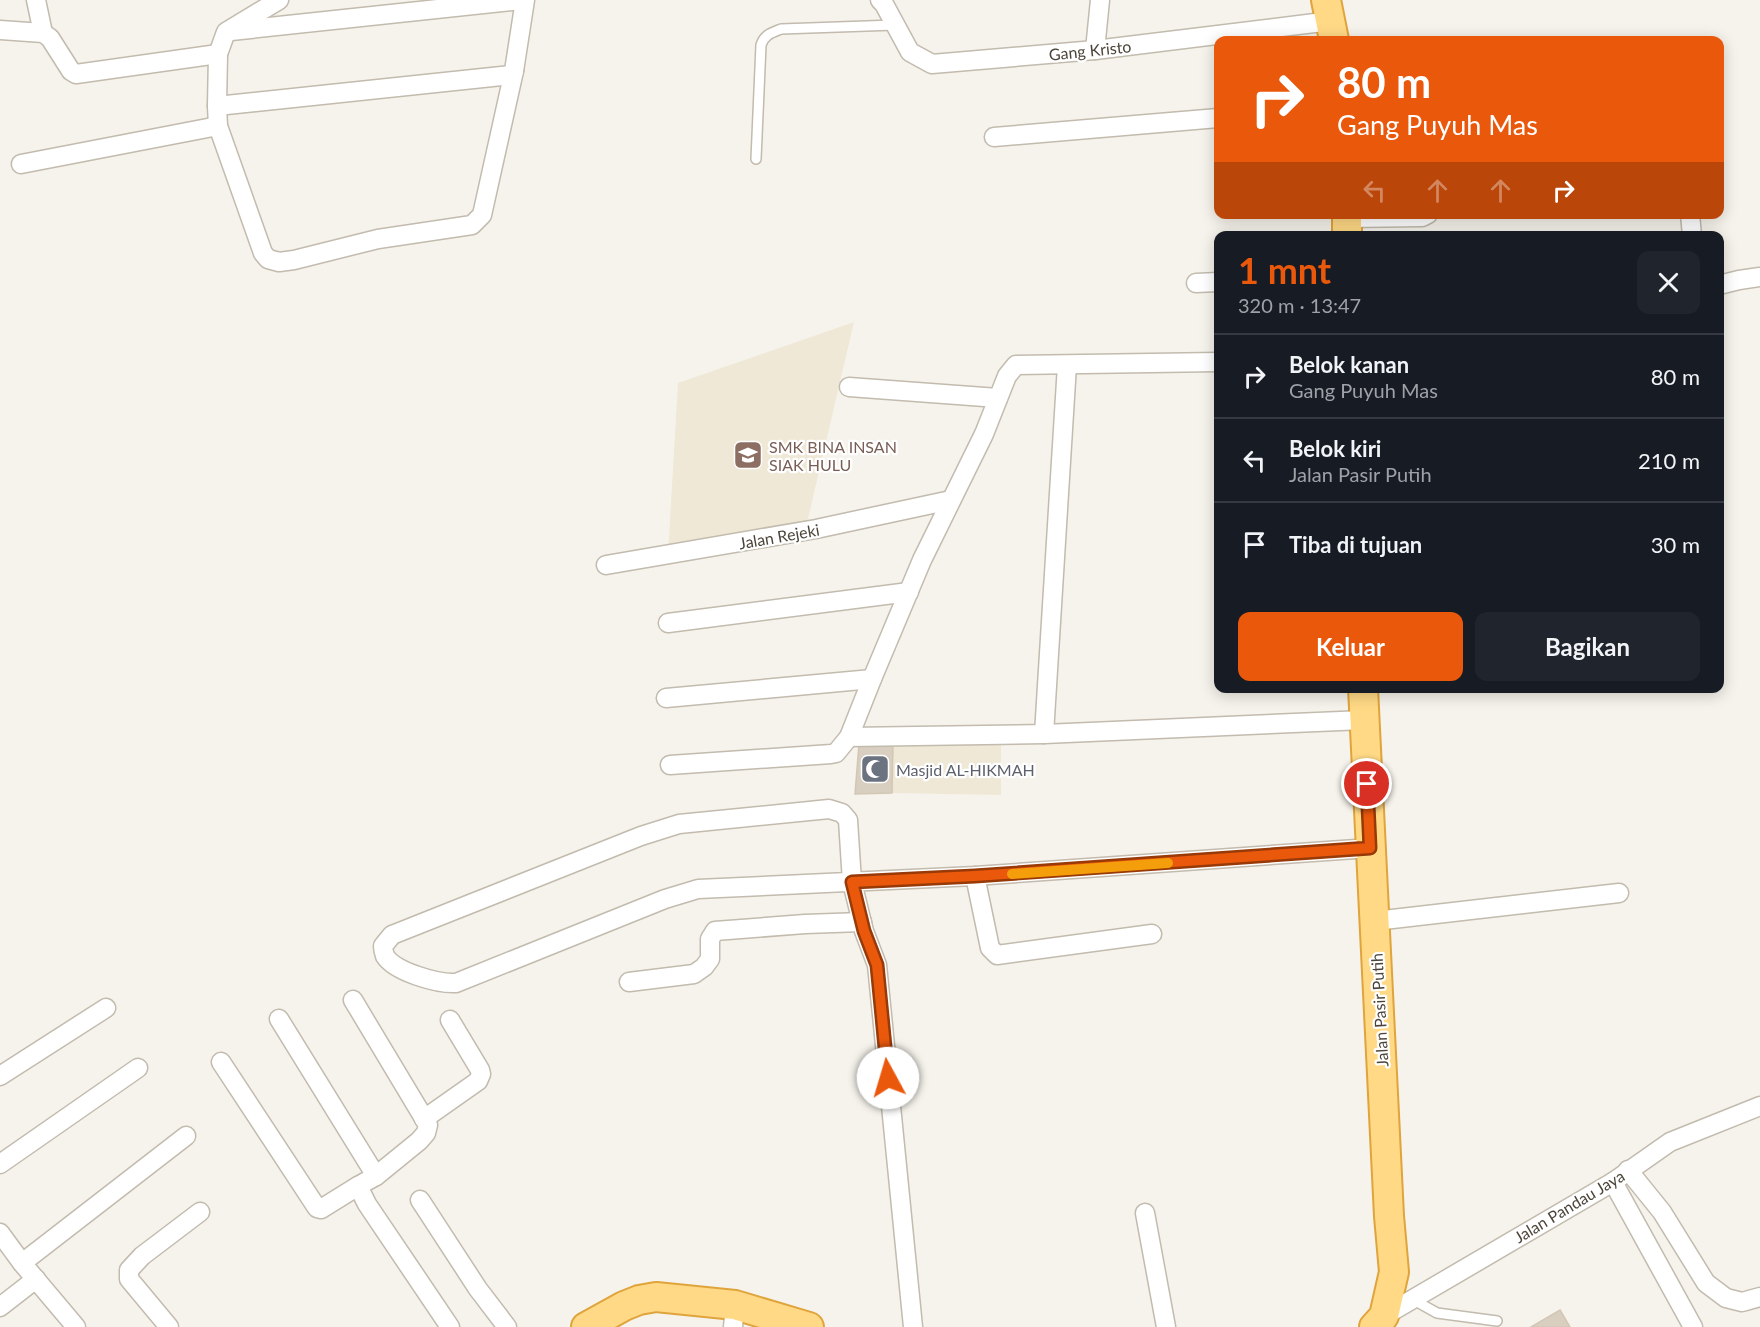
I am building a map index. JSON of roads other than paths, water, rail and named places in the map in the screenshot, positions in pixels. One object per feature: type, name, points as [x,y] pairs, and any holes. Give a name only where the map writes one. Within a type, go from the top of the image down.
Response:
[{"type":"highway","name":"Jalan Pasir Putih","points":[[1363,693],[1389,1216],[1394,1272],[1379,1322]]},
{"type":"highway","points":[[586,1327],[624,1306],[656,1297],[734,1316],[809,1327]]},
{"type":"street","points":[[36,0],[43,33]]},
{"type":"street","points":[[226,32],[523,0],[514,71],[482,215],[472,225],[378,239],[294,261],[279,262],[268,259],[263,253],[218,126],[218,54],[226,32],[279,0]]},
{"type":"street","name":"Gang Kristo","points":[[880,0],[910,52],[932,64],[1095,50],[1331,21]]},
{"type":"street","points":[[1095,50],[1100,0]]},
{"type":"street","points":[[0,30],[43,33],[50,38],[71,71],[76,74],[218,54]]},
{"type":"street","points":[[217,106],[511,75],[514,71]]},
{"type":"street","points":[[994,137],[1214,118]]},
{"type":"street","points":[[21,164],[218,126]]},
{"type":"street","points":[[1347,223],[1397,219]]},
{"type":"street","points":[[1724,284],[1760,277]]},
{"type":"street","points":[[1196,284],[1214,282]]},
{"type":"street","points":[[670,765],[836,753],[849,737],[922,560],[984,434],[1007,376],[1016,364],[1214,362]]},
{"type":"street","points":[[1044,734],[1067,365]]},
{"type":"street","points":[[849,387],[998,399]]},
{"type":"street","name":"Jalan Rejeki","points":[[606,566],[816,529],[951,500]]},
{"type":"street","points":[[668,623],[909,592]]},
{"type":"street","points":[[666,698],[872,679]]},
{"type":"street","points":[[849,737],[1044,734],[1364,720]]},
{"type":"street","points":[[913,1327],[877,965],[862,922],[852,882],[848,820],[842,813],[829,808],[680,824],[641,836],[392,935],[383,946],[384,954],[400,967],[435,981],[456,983],[665,899],[698,889],[852,882],[975,876],[1370,848]]},
{"type":"street","points":[[975,876],[990,948],[997,955],[1152,934]]},
{"type":"street","points":[[1375,921],[1619,893]]},
{"type":"street","points":[[629,981],[694,974],[710,959],[710,939],[715,931],[862,922]]},
{"type":"street","points":[[221,1062],[317,1208],[321,1209],[376,1176],[426,1133],[428,1125],[353,1000]]},
{"type":"street","points":[[0,1076],[106,1008]]},
{"type":"street","points":[[279,1019],[376,1176]]},
{"type":"street","points":[[424,1119],[478,1081],[481,1074],[450,1020]]},
{"type":"street","points":[[0,1164],[138,1068]]},
{"type":"street","name":"Jalan Pandau Jaya","points":[[1379,1322],[1412,1299],[1613,1182],[1670,1142],[1759,1109]]},
{"type":"street","points":[[22,1263],[186,1136]]},
{"type":"street","points":[[1628,1170],[1662,1212],[1706,1283],[1726,1298],[1742,1302],[1759,1300]]},
{"type":"street","points":[[1613,1182],[1693,1327]]},
{"type":"street","points":[[358,1186],[367,1204],[450,1327]]},
{"type":"street","points":[[420,1200],[478,1289],[507,1327]]},
{"type":"street","points":[[169,1327],[129,1279],[129,1270],[142,1256],[200,1212]]},
{"type":"street","points":[[1145,1214],[1166,1327]]},
{"type":"street","points":[[0,1233],[76,1327]]},
{"type":"street","points":[[0,1307],[36,1279]]},
{"type":"lane","points":[[756,159],[763,39],[770,33],[781,29],[895,25]]},
{"type":"lane","points":[[1412,1299],[1437,1313],[1497,1321]]},
{"type":"place","name":"SMK BINA INSAN SIAK HULU","points":[[748,455]]},
{"type":"place","name":"Masjid AL-HIKMAH","points":[[875,769]]}]
